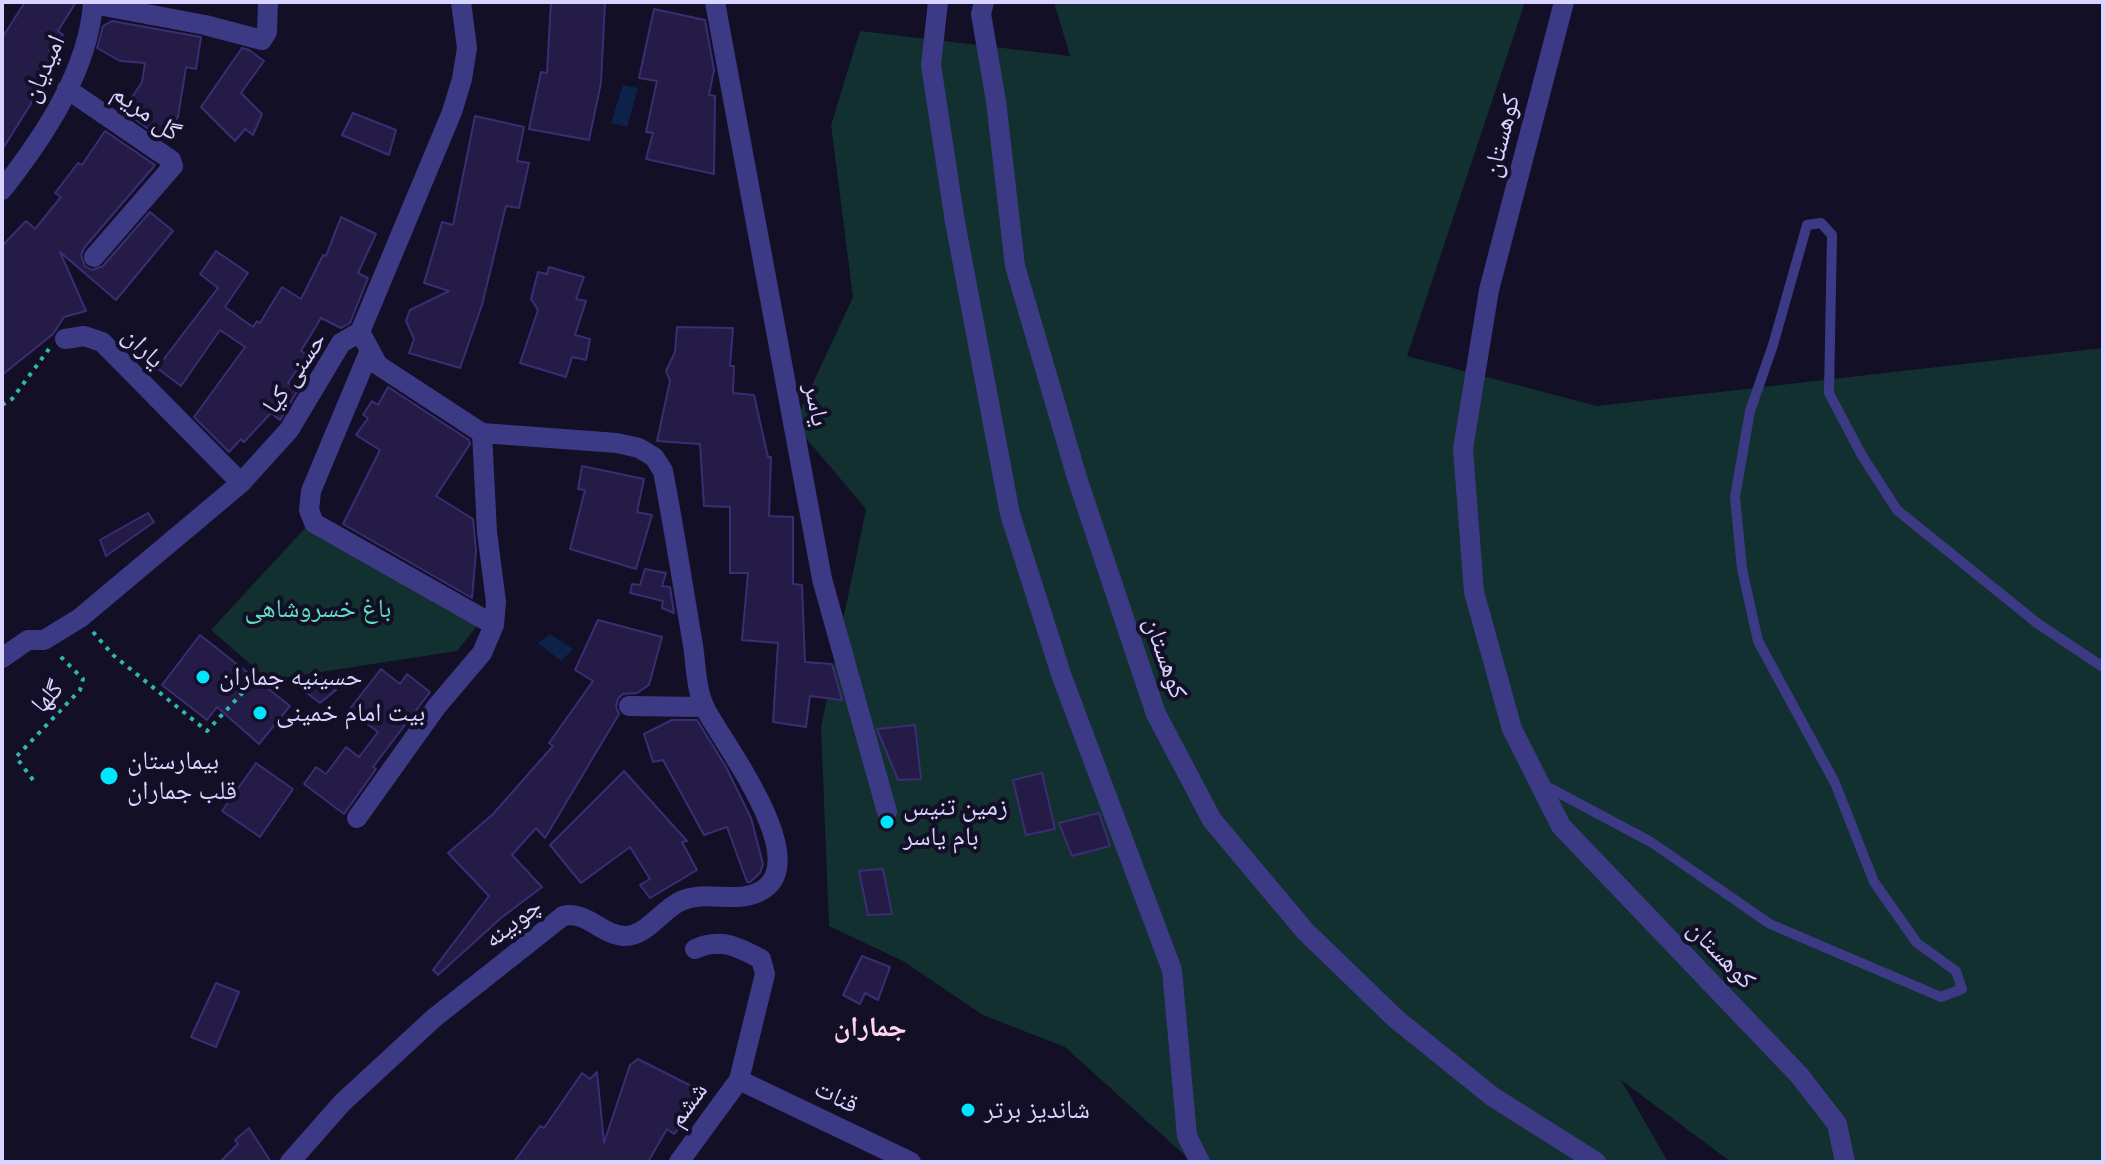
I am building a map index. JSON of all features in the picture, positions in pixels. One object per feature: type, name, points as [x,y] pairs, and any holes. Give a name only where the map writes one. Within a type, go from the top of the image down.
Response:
[{"type":"street","points":[[93,3],[205,25],[262,40],[267,32],[268,2]]},
{"type":"street","name":"حسنی کیا","points":[[2,658],[28,640],[44,640],[80,618],[241,483],[289,430],[341,343],[365,341],[456,101],[467,48],[461,2]]},
{"type":"street","name":"یاسر","points":[[715,2],[822,579],[887,812]]},
{"type":"street","points":[[938,2],[931,65],[955,222],[1010,514],[1062,677],[1172,970],[1187,1136],[1200,1162]]},
{"type":"street","name":"کوهستان","points":[[984,2],[981,14],[996,101],[1015,266],[1078,481],[1156,714],[1212,820],[1305,931],[1396,1019],[1493,1097],[1596,1162]]},
{"type":"street","name":"کوهستان","points":[[1564,2],[1489,290],[1463,449],[1474,592],[1512,729],[1561,826],[1799,1075],[1837,1124],[1845,1162]]},
{"type":"street","name":"امیدیان","points":[[3,186],[52,118],[67,89],[84,47],[93,3]]},
{"type":"street","name":"گل مریم","points":[[67,89],[171,160],[173,166],[94,257]]},
{"type":"street","name":"یاران","points":[[65,339],[84,336],[102,342],[241,483]]},
{"type":"street","points":[[365,341],[311,491],[309,510],[314,523],[494,625]]},
{"type":"street","name":"چوبینه","points":[[290,1162],[342,1103],[434,1018],[563,916],[582,916],[615,935],[628,936],[639,932],[680,901],[707,896],[730,898],[752,895],[768,887],[776,870],[777,852],[760,796],[704,707],[663,471],[654,457],[639,448],[617,443],[482,433],[378,365],[365,341]]},
{"type":"street","points":[[357,818],[437,706],[482,653],[494,625],[496,602],[487,532],[482,433]]},
{"type":"street","points":[[629,706],[704,707]]},
{"type":"street","points":[[695,949],[711,941],[734,945],[761,959],[765,974],[739,1080]]},
{"type":"street","name":"ششم","points":[[679,1162],[739,1080]]},
{"type":"street","name":"قنات","points":[[739,1080],[911,1162]]},
{"type":"lane","points":[[1536,780],[1651,842],[1770,924],[1941,997],[1962,989],[1956,971],[1917,943],[1874,882],[1835,783],[1758,641],[1742,569],[1735,497],[1750,411],[1773,345],[1807,225],[1821,223],[1832,235],[1829,393],[1861,454],[1897,510],[2037,623],[2103,667]]},
{"type":"path","points":[[2,405],[12,399],[51,347],[65,339]]},
{"type":"path","points":[[80,618],[113,655],[207,731],[246,689]]},
{"type":"path","name":"گلها","points":[[33,780],[16,757],[80,690],[83,679],[44,640]]},
{"type":"green space","points":[[1054,2],[1525,2],[1407,356],[1597,406],[2103,348],[2103,1162],[1731,1162],[1621,1080],[1668,1162],[1192,1162],[1065,1047],[983,1015],[903,961],[829,926],[821,727],[866,509],[794,424],[853,297],[831,125],[860,31],[1070,56]]},
{"type":"green space","name":"باغ خسروشاهی","points":[[306,527],[477,626],[457,651],[269,680],[211,630]]},
{"type":"water","points":[[623,85],[638,88],[627,127],[611,123]]},
{"type":"water","points":[[550,634],[573,649],[561,661],[538,643]]},
{"type":"building","points":[[25,2],[76,2],[58,31],[63,35],[49,50],[59,59],[2,150],[2,38]]},
{"type":"building","points":[[551,2],[605,2],[601,83],[589,140],[529,129],[541,72],[547,73]]},
{"type":"building","points":[[654,9],[705,20],[714,70],[709,95],[715,96],[714,174],[646,159],[653,133],[646,132],[657,81],[639,78]]},
{"type":"building","points":[[112,21],[201,37],[196,69],[186,67],[178,117],[163,139],[123,111],[142,82],[145,63],[120,61],[97,48],[103,26]]},
{"type":"building","points":[[242,48],[264,61],[241,93],[262,114],[253,135],[245,129],[235,141],[201,107]]},
{"type":"building","points":[[353,113],[396,130],[389,155],[342,135]]},
{"type":"building","points":[[475,116],[524,127],[517,161],[529,163],[519,208],[506,206],[482,305],[460,368],[409,353],[414,339],[406,321],[410,310],[449,291],[424,283],[442,222],[453,225]]},
{"type":"building","points":[[105,131],[155,165],[84,248],[81,255],[85,266],[92,270],[103,266],[150,212],[173,231],[116,300],[60,252],[86,311],[64,317],[53,334],[2,375],[2,246],[26,221],[35,229],[61,197],[55,193],[78,163],[82,165]]},
{"type":"building","points":[[341,217],[376,234],[358,273],[368,278],[350,323],[341,328],[321,318],[301,351],[307,355],[288,383],[298,390],[280,420],[271,413],[244,442],[241,439],[229,452],[194,417],[245,347],[220,330],[181,386],[157,368],[218,288],[200,274],[216,251],[248,273],[225,307],[253,327],[257,321],[260,323],[282,287],[301,299],[323,255],[326,256]]},
{"type":"building","points":[[549,267],[584,277],[576,299],[586,301],[575,335],[590,339],[586,360],[572,357],[566,377],[520,363],[538,310],[531,299],[538,272],[547,274]]},
{"type":"building","points":[[677,327],[733,328],[730,366],[734,366],[733,393],[754,395],[768,457],[771,457],[769,516],[793,517],[793,584],[802,585],[805,662],[832,664],[842,700],[810,696],[806,727],[773,722],[778,643],[742,640],[748,573],[730,573],[730,507],[704,506],[700,444],[657,441],[670,381],[666,371],[675,352]]},
{"type":"building","points":[[388,387],[469,440],[470,444],[436,496],[473,519],[476,551],[472,598],[343,524],[380,450],[356,435],[368,418],[363,415],[372,401],[378,405]]},
{"type":"building","points":[[582,466],[644,479],[637,512],[652,515],[636,569],[570,549],[585,490],[578,489]]},
{"type":"building","points":[[148,513],[154,522],[106,556],[100,540]]},
{"type":"building","points":[[645,569],[666,573],[662,586],[670,587],[674,613],[662,608],[663,601],[630,593],[632,584],[640,585]]},
{"type":"building","points":[[598,620],[662,637],[649,685],[637,693],[623,694],[618,699],[616,707],[619,714],[545,838],[536,828],[512,855],[542,887],[501,918],[438,975],[433,970],[489,896],[448,853],[493,814],[553,746],[549,743],[593,681],[575,670]]},
{"type":"building","points":[[200,635],[290,706],[259,744],[217,707],[207,720],[162,685]]},
{"type":"building","points":[[381,669],[400,684],[407,674],[430,692],[373,767],[376,769],[344,814],[304,784],[316,767],[326,774],[346,747],[359,757],[378,732],[349,710]]},
{"type":"building","points":[[321,677],[336,690],[320,703],[307,693]]},
{"type":"building","points":[[672,720],[697,720],[726,767],[751,818],[763,864],[760,873],[750,882],[747,882],[727,827],[704,835],[663,760],[653,762],[644,734]]},
{"type":"building","points":[[915,725],[921,779],[898,780],[877,729]]},
{"type":"building","points":[[256,763],[293,789],[260,837],[222,811]]},
{"type":"building","points":[[624,771],[687,841],[682,842],[697,870],[650,898],[640,885],[650,879],[630,847],[581,883],[550,845]]},
{"type":"building","points":[[1042,773],[1055,829],[1026,835],[1013,780]]},
{"type":"building","points":[[1099,813],[1110,846],[1072,856],[1059,823]]},
{"type":"building","points":[[883,869],[892,914],[868,915],[859,871]]},
{"type":"building","points":[[862,956],[890,967],[878,1000],[865,993],[860,1004],[843,995]]},
{"type":"building","points":[[216,983],[239,992],[216,1047],[191,1037]]},
{"type":"building","points":[[638,1059],[707,1094],[674,1134],[667,1129],[648,1162],[514,1162],[540,1126],[544,1128],[582,1073],[590,1079],[597,1072],[604,1143],[630,1065]]},
{"type":"building","points":[[249,1128],[271,1162],[220,1162],[238,1144],[235,1140]]},
{"type":"place","name":"حسینیه جماران","points":[[203,677]]},
{"type":"place","name":"بیت امام خمینی","points":[[260,713]]},
{"type":"place","name":"بیمارستان قلب جماران","points":[[109,776]]},
{"type":"place","name":"زمین تنیس بام یاسر","points":[[887,822]]},
{"type":"place","name":"شاندیز برتر","points":[[968,1110]]},
{"type":"district","name":"جماران","points":[[870,1028]]}]
